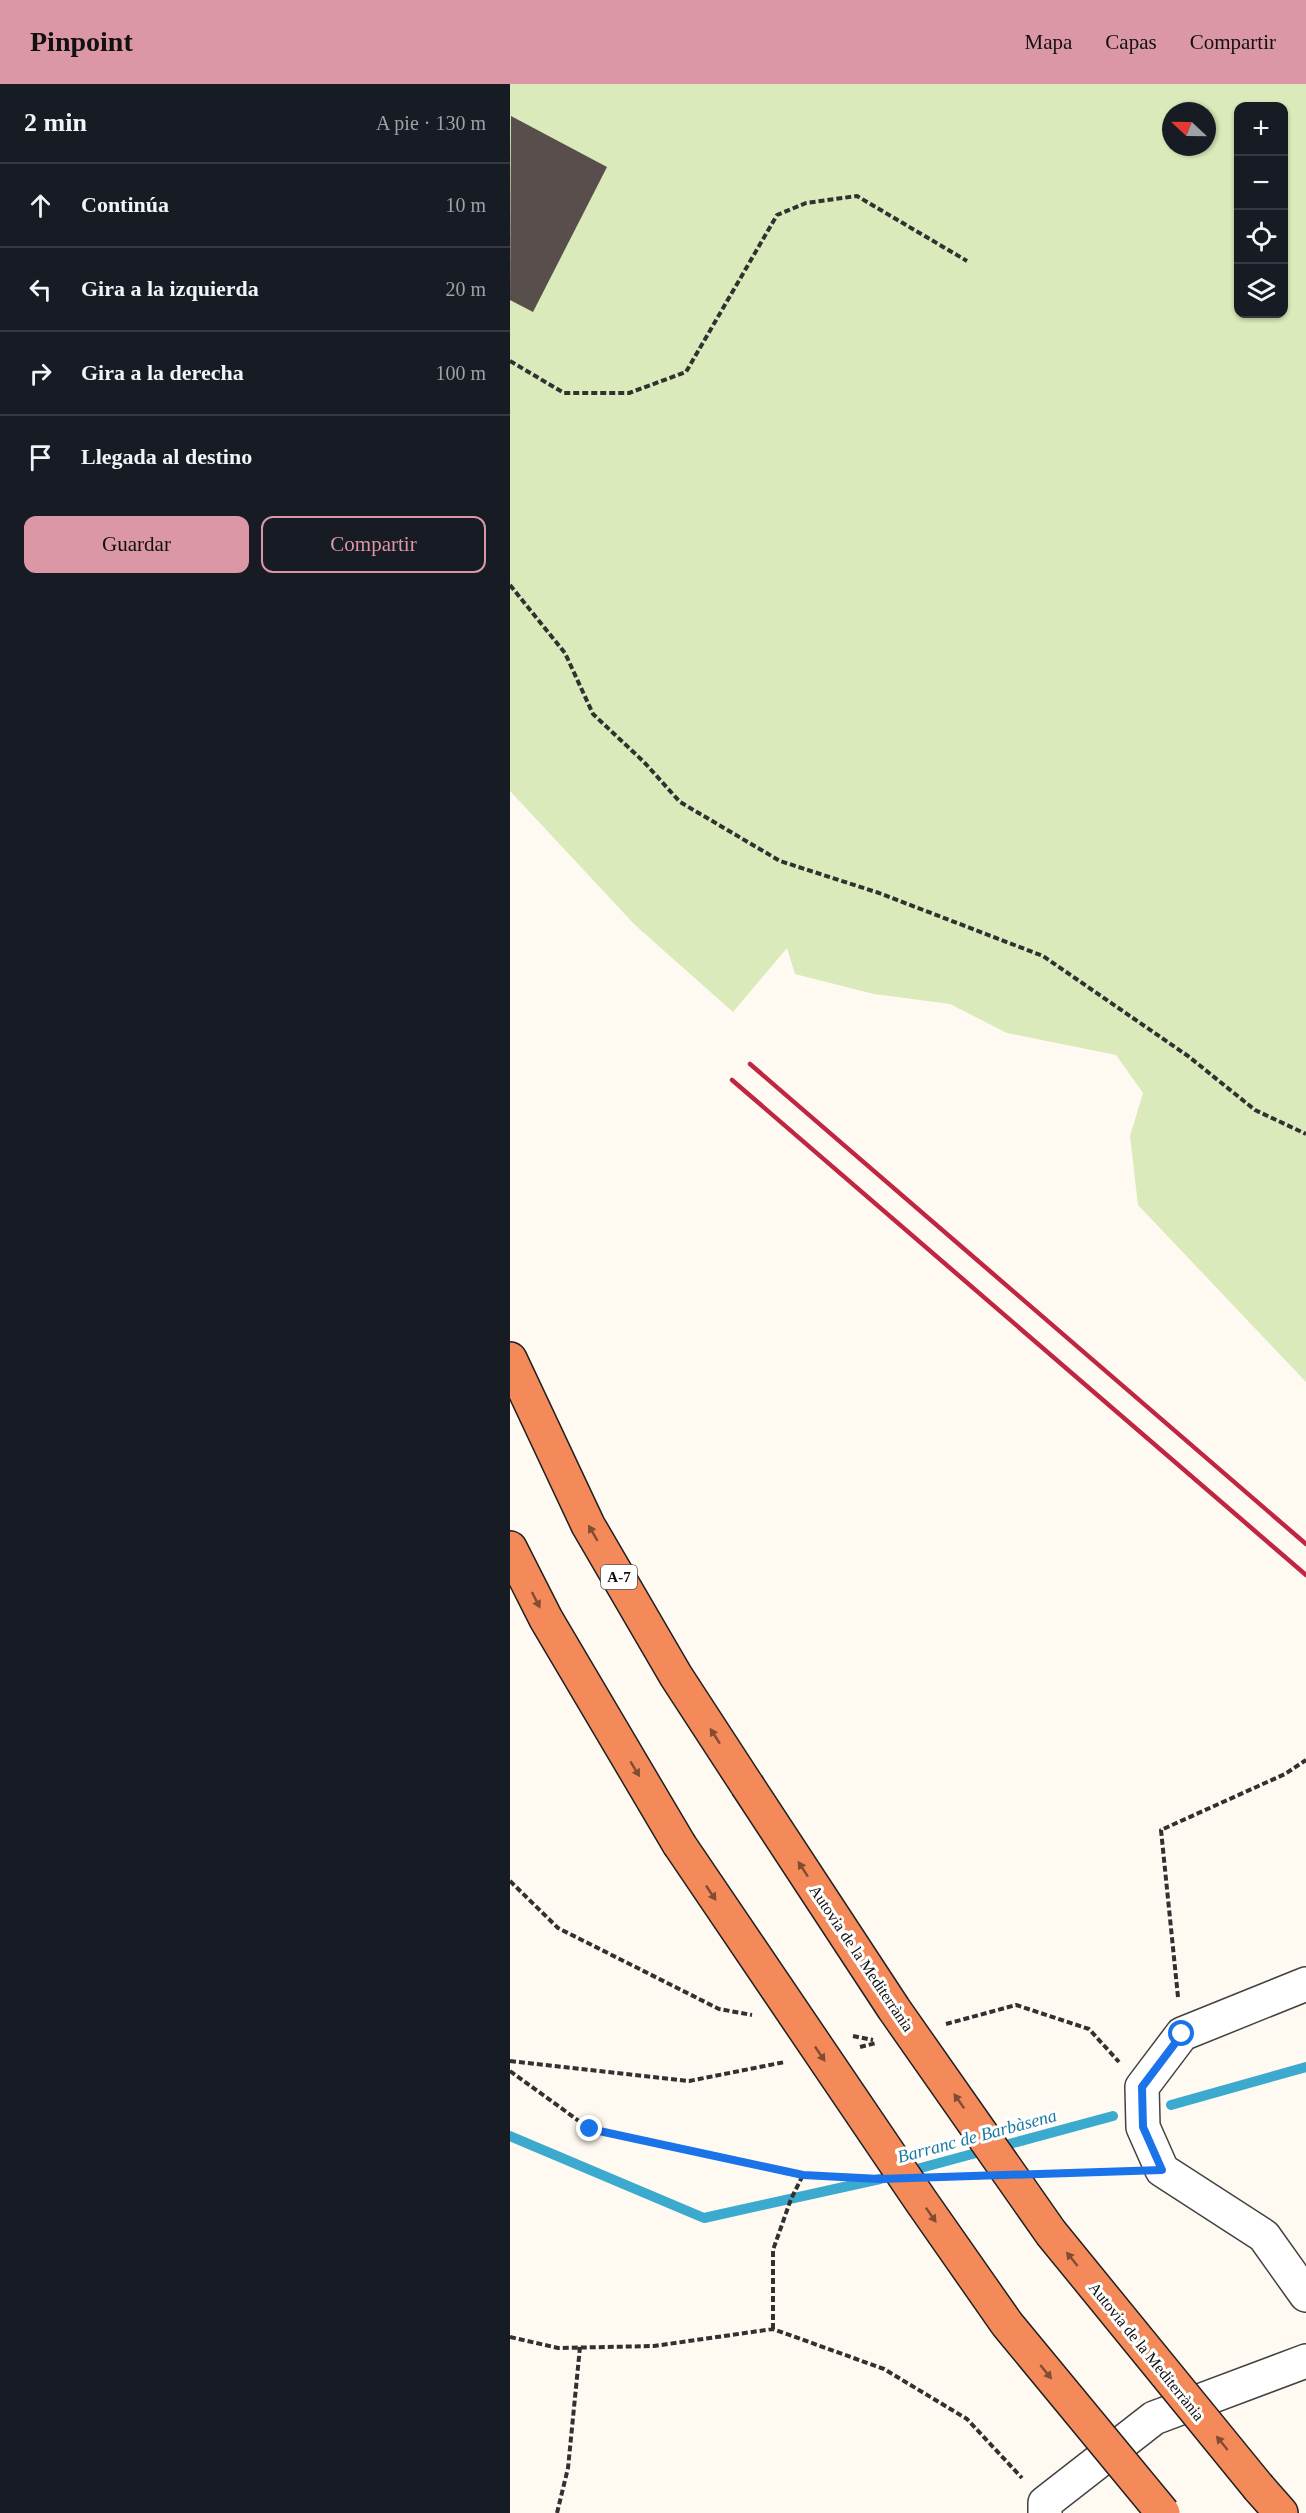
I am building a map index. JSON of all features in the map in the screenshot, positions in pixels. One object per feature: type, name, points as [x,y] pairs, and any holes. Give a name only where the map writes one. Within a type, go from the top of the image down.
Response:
[{"type":"highway","name":"Autovia de la Mediterrània","points":[[510,1359],[588,1525],[676,1676],[894,2009],[1051,2233],[1281,2513]]},
{"type":"highway","points":[[510,1548],[546,1619],[679,1844],[881,2143],[1007,2324],[1163,2513]]},
{"type":"street","points":[[1306,1984],[1182,2034],[1142,2087],[1143,2127],[1162,2170],[1264,2236],[1306,2295]]},
{"type":"street","points":[[1045,2508],[1154,2418],[1306,2361]]},
{"type":"path","points":[[510,360],[564,393],[629,393],[686,372],[777,215],[806,203],[857,196],[967,261]]},
{"type":"path","points":[[510,585],[565,653],[593,714],[644,762],[680,802],[780,861],[879,893],[1043,957],[1188,1056],[1255,1110],[1306,1134]]},
{"type":"path","points":[[1182,2034],[1161,1830],[1285,1773],[1306,1760]]},
{"type":"path","points":[[849,2049],[883,2042]]},
{"type":"path","points":[[510,2061],[689,2081],[792,2060]]},
{"type":"path","points":[[510,2071],[590,2129],[803,2175],[869,2178]]},
{"type":"path","points":[[1044,2174],[1162,2170]]},
{"type":"path","points":[[773,2329],[773,2250],[791,2199],[803,2175]]},
{"type":"path","points":[[939,2177],[974,2176]]},
{"type":"path","points":[[510,2337],[558,2348],[654,2346],[773,2329],[884,2368],[967,2419],[1045,2508]]},
{"type":"path","points":[[557,2513],[568,2468],[580,2347]]},
{"type":"green space","points":[[510,84],[1306,84],[1306,1382],[1138,1205],[1130,1136],[1143,1093],[1116,1055],[1007,1033],[950,1004],[874,994],[795,974],[787,948],[733,1012],[635,925],[510,791]]},
{"type":"building","points":[[511,116],[607,167],[533,312],[510,300]]},
{"type":"waterway","name":"Barranc de Barbàsena","points":[[1171,2105],[1306,2067]]},
{"type":"waterway","name":"Barranc de Barbàsena","points":[[510,2136],[704,2218],[880,2179],[1113,2116]]},
{"type":"railway","points":[[750,1064],[1306,1544]]},
{"type":"railway","points":[[732,1080],[1306,1575]]},
{"type":"route","points":[[590,2129],[803,2175],[880,2179],[1162,2170],[1143,2127],[1142,2087],[1182,2034]]}]
